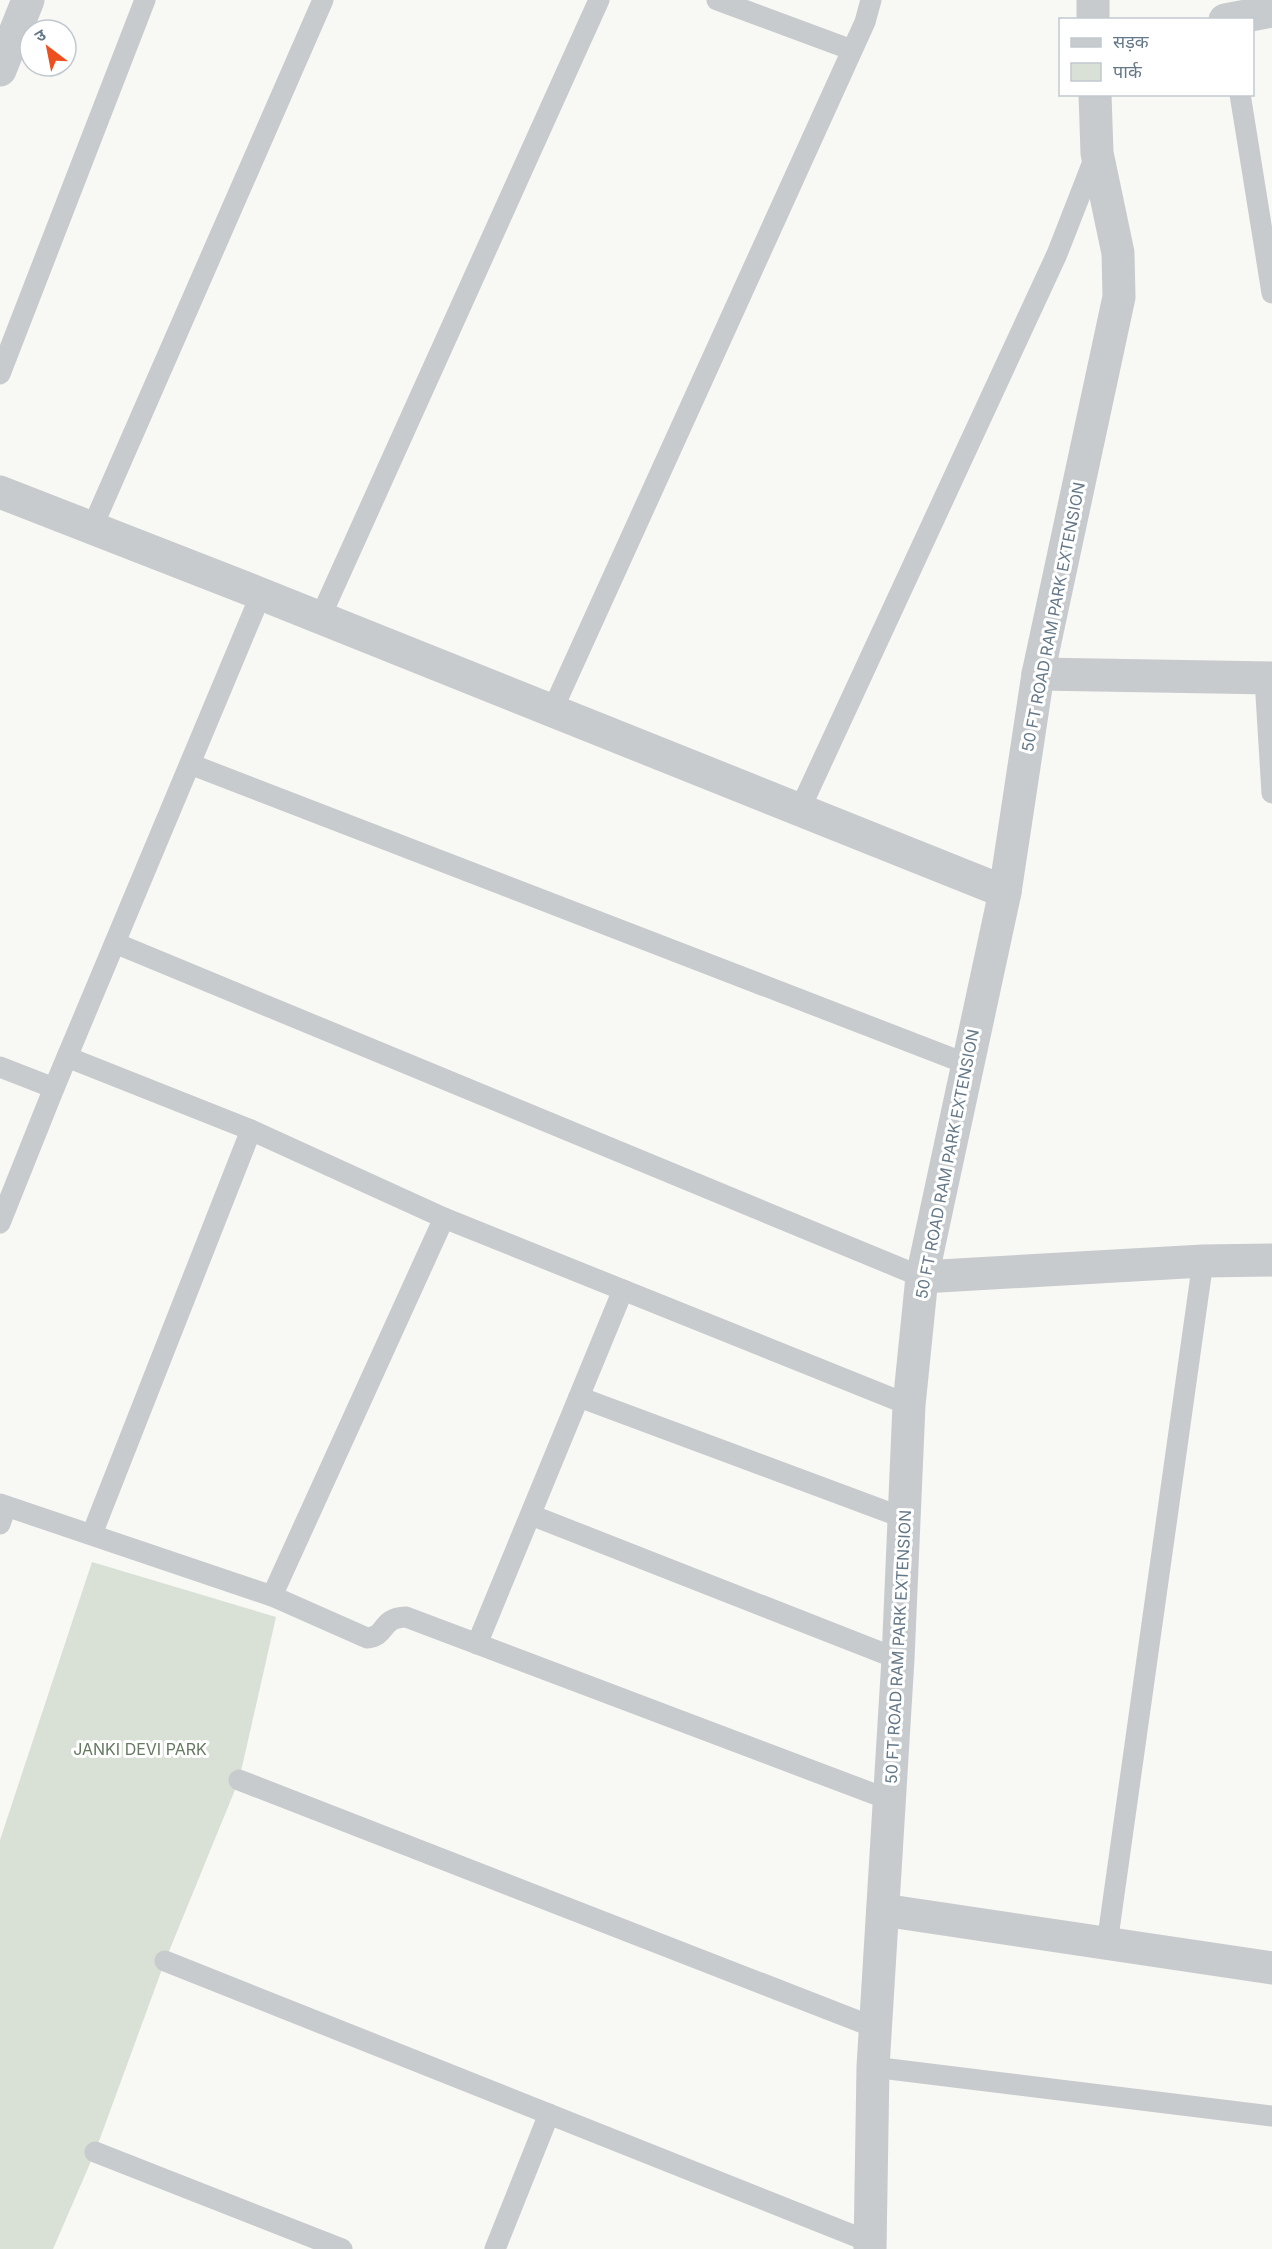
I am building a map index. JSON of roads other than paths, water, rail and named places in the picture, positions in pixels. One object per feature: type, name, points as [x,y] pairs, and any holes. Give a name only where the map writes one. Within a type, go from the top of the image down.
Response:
[{"type":"street","points":[[0,70],[28,0]]},
{"type":"street","points":[[1093,0],[1093,18]]},
{"type":"street","points":[[1230,18],[1265,8]]},
{"type":"street","name":"50 FT ROAD RAM PARK EXTENSION","points":[[870,2246],[873,2067],[898,1659],[909,1405],[921,1277],[1005,892],[1038,674],[1119,297],[1118,253],[1097,153],[1095,96]]},
{"type":"street","points":[[0,492],[1005,892]]},
{"type":"street","points":[[1038,674],[1268,679]]},
{"type":"street","points":[[921,1277],[1203,1261],[1272,1260]]},
{"type":"street","points":[[883,1910],[1272,1968]]},
{"type":"lane","points":[[0,374],[145,0]]},
{"type":"lane","points":[[92,528],[323,0]]},
{"type":"lane","points":[[320,618],[599,0]]},
{"type":"lane","points":[[717,0],[852,50]]},
{"type":"lane","points":[[552,711],[865,22],[871,0]]},
{"type":"lane","points":[[1240,96],[1272,293]]},
{"type":"lane","points":[[800,809],[1052,265],[1097,153]]},
{"type":"lane","points":[[0,1223],[54,1088],[261,594]]},
{"type":"lane","points":[[1268,679],[1272,793]]},
{"type":"lane","points":[[190,764],[967,1064]]},
{"type":"lane","points":[[115,943],[921,1277]]},
{"type":"lane","points":[[68,1057],[251,1130],[444,1218],[909,1405]]},
{"type":"lane","points":[[0,1067],[54,1088]]},
{"type":"lane","points":[[92,1534],[251,1130]]},
{"type":"lane","points":[[272,1596],[444,1218]]},
{"type":"lane","points":[[1107,1944],[1203,1261]]},
{"type":"lane","points":[[477,1644],[623,1290]]},
{"type":"lane","points":[[579,1397],[904,1518]]},
{"type":"lane","points":[[2,1512],[92,1534],[272,1596],[367,1638],[375,1637],[387,1622],[395,1617],[406,1617],[890,1800]]},
{"type":"lane","points":[[531,1515],[898,1659]]},
{"type":"lane","points":[[239,1780],[876,2028]]},
{"type":"lane","points":[[165,1961],[549,2114],[870,2246]]},
{"type":"lane","points":[[873,2067],[1272,2116]]},
{"type":"lane","points":[[495,2249],[549,2114]]},
{"type":"lane","points":[[95,2152],[342,2249]]},
{"type":"park label","name":"JANKI DEVI PARK","points":[[140,1749]]}]
